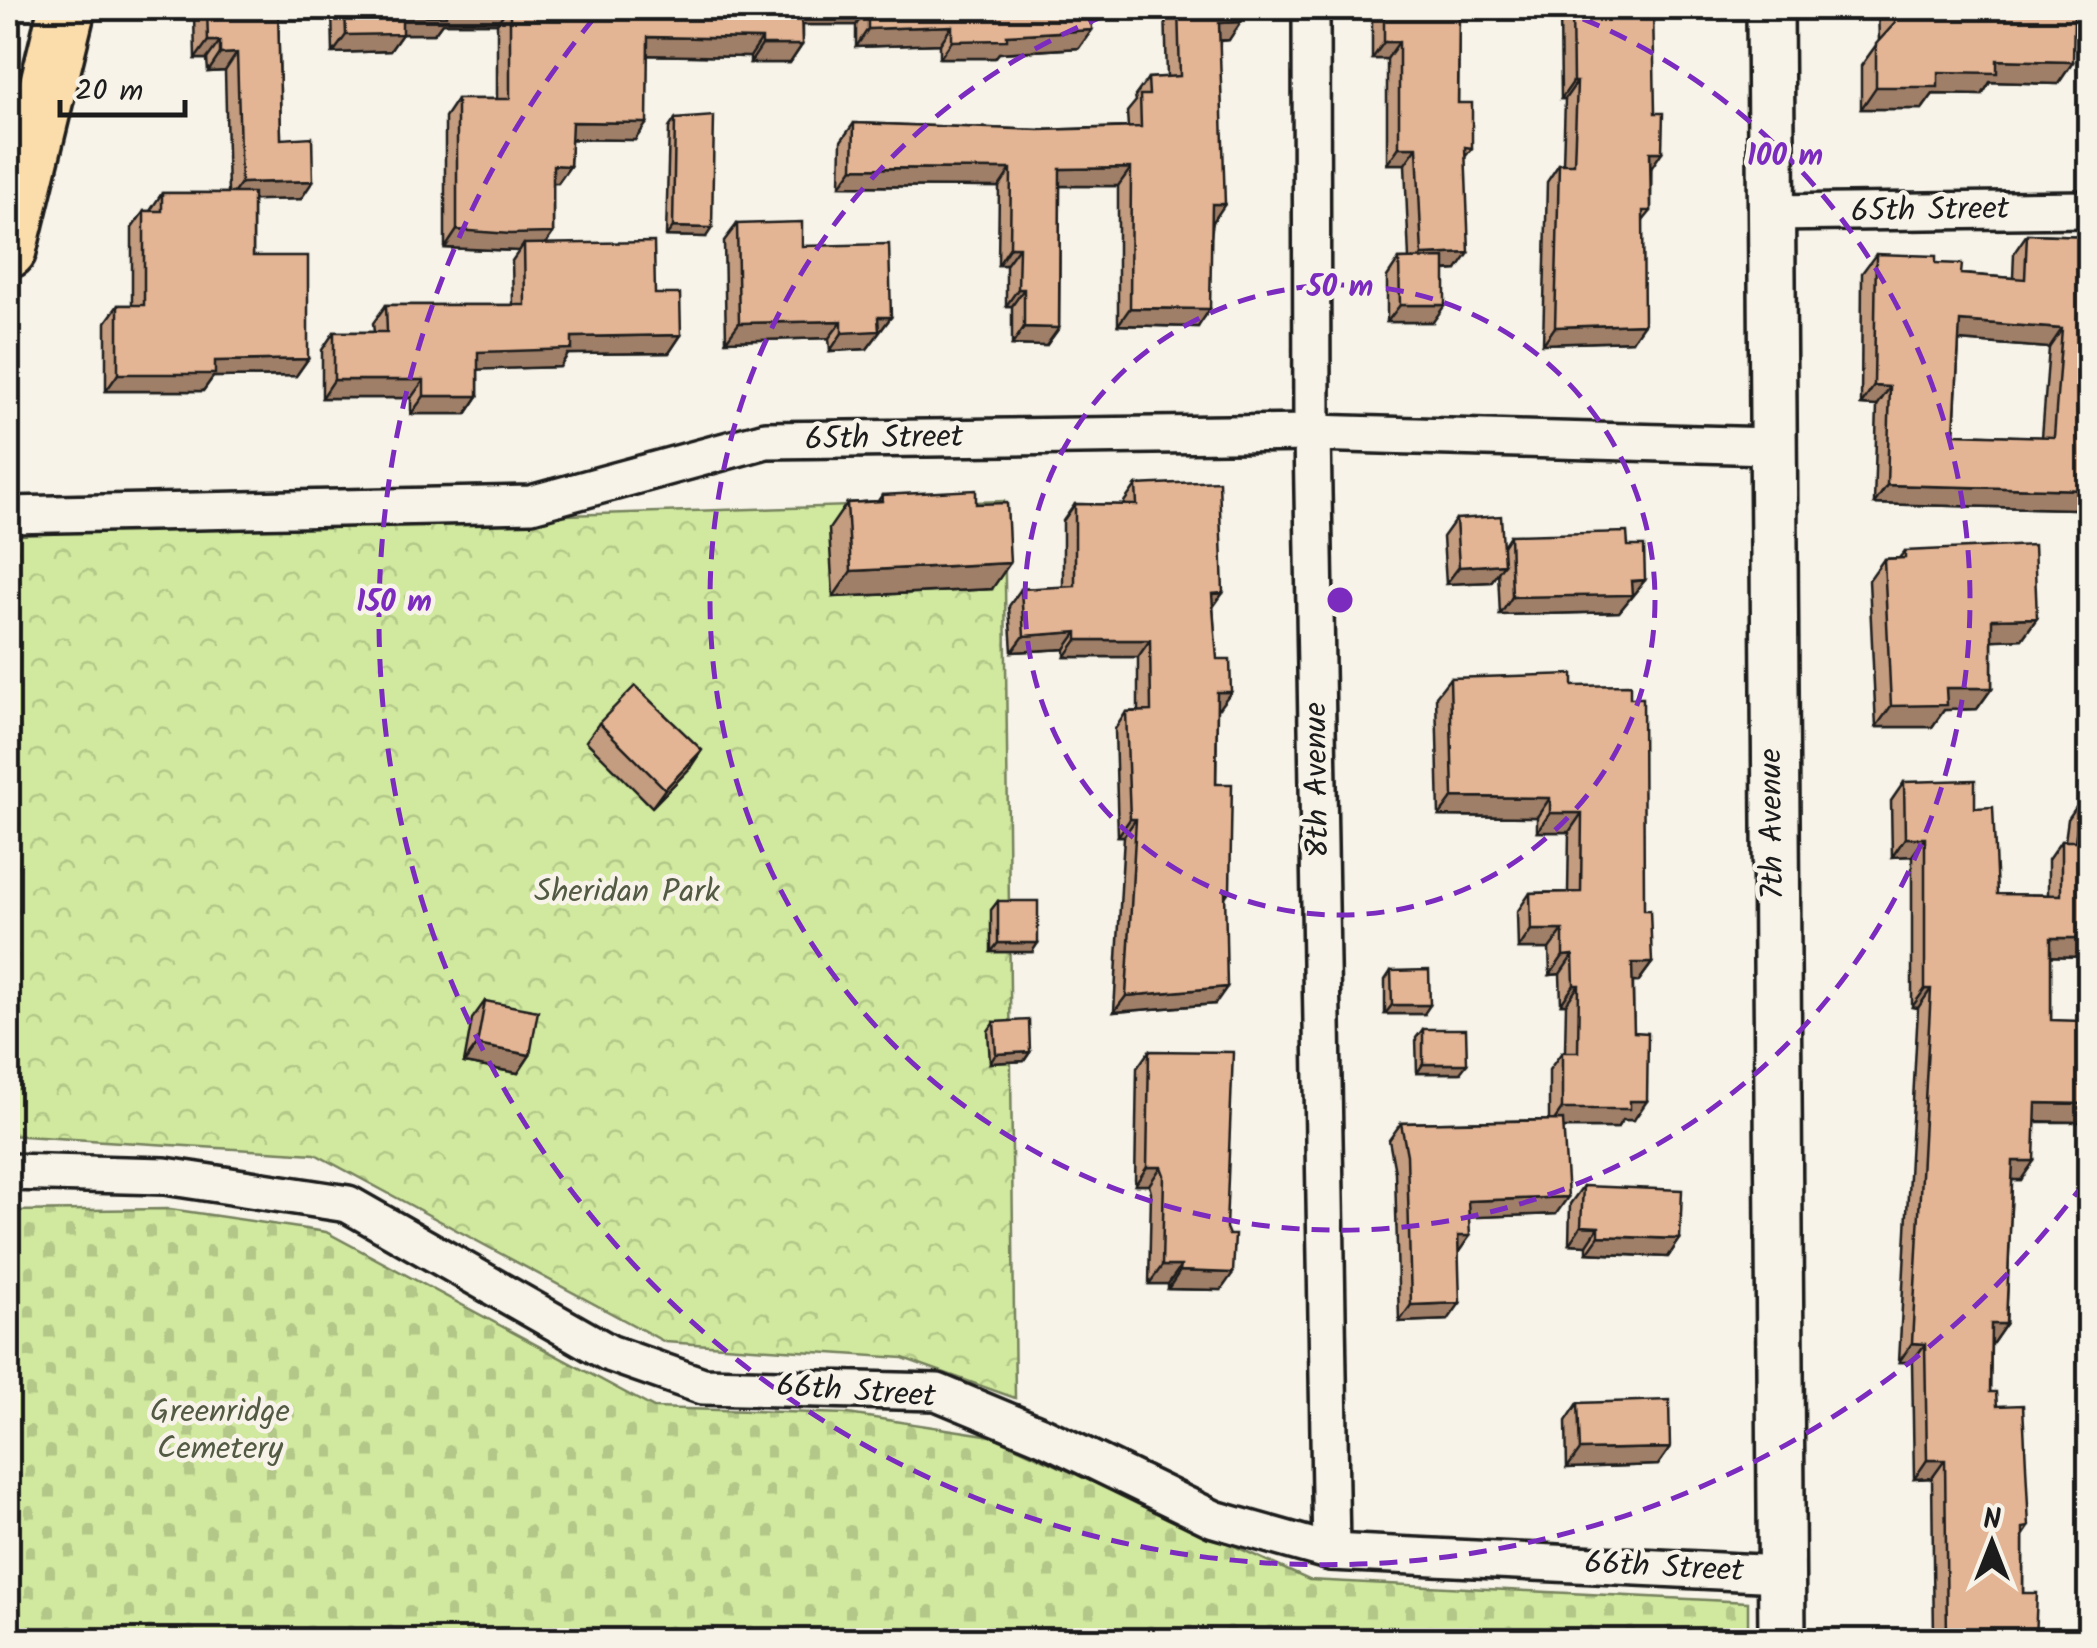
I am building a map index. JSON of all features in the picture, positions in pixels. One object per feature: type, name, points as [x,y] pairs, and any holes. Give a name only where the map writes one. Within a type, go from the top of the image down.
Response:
[{"type":"main road","points":[[8,250],[67,8]]},
{"type":"street","name":"8th Avenue","points":[[1311,8],[1312,433],[1331,1552]]},
{"type":"street","name":"7th Avenue","points":[[1770,8],[1770,446],[1782,1640]]},
{"type":"street","name":"65th Street","points":[[1770,213],[2090,209]]},
{"type":"street","name":"65th Street","points":[[8,515],[530,504],[766,440],[1312,433],[1770,446]]},
{"type":"street","name":"66th Street","points":[[8,1172],[165,1176],[348,1204],[609,1353],[704,1386],[937,1392],[1042,1436],[1214,1519],[1331,1552],[1781,1574]]},
{"type":"green space","name":"Sheridan Park","points":[[1004,501],[1015,1398],[903,1358],[665,1342],[315,1154],[8,1135],[8,533]]},
{"type":"green space","name":"Greenridge Cemetery","points":[[170,1209],[326,1232],[654,1408],[848,1414],[992,1436],[1309,1580],[1748,1602],[1748,1640],[8,1640],[8,1211]]},
{"type":"building","points":[[207,8],[278,8],[281,139],[312,137],[313,181],[241,183],[237,53],[220,54],[220,41],[208,41]]},
{"type":"building","points":[[345,8],[446,8],[446,16],[402,16],[402,34],[346,35]]},
{"type":"building","points":[[510,8],[801,8],[802,45],[762,45],[762,39],[648,37],[647,123],[572,122],[570,166],[553,165],[553,233],[457,230],[457,99],[510,99]]},
{"type":"building","points":[[868,8],[1102,9],[1091,9],[1092,30],[1007,35],[1007,40],[952,41],[952,26],[868,29]]},
{"type":"building","points":[[1178,8],[1241,8],[1241,22],[1219,23],[1225,204],[1212,204],[1210,309],[1130,308],[1131,168],[1060,169],[1059,328],[1024,327],[1024,289],[1018,289],[1019,247],[1010,247],[1011,169],[853,168],[854,123],[1039,130],[1141,127],[1140,95],[1149,95],[1148,78],[1180,76]]},
{"type":"building","points":[[1384,8],[1459,8],[1458,103],[1472,103],[1472,148],[1465,147],[1469,253],[1422,255],[1417,147],[1399,147],[1399,42],[1384,42]]},
{"type":"building","points":[[1572,8],[1653,8],[1655,113],[1663,113],[1662,152],[1650,152],[1651,211],[1643,211],[1644,324],[1555,327],[1559,164],[1574,164],[1577,82],[1573,82]]},
{"type":"building","points":[[1894,8],[2065,8],[2065,14],[2074,14],[2073,62],[1997,60],[1997,73],[1938,72],[1938,87],[1876,87],[1876,44],[1895,23]]},
{"type":"building","points":[[714,116],[712,228],[673,227],[675,119]]},
{"type":"building","points":[[162,193],[253,193],[253,256],[308,256],[308,359],[215,361],[215,374],[118,374],[118,305],[144,305],[144,211],[162,211]]},
{"type":"building","points":[[802,222],[802,246],[889,244],[891,317],[878,317],[879,331],[842,333],[842,321],[739,323],[737,224]]},
{"type":"building","points":[[2027,234],[2088,236],[2089,490],[1887,485],[1890,387],[1874,386],[1876,254],[1936,256],[1936,263],[1962,264],[1961,274],[2025,279]],"holes":[[[1960,321],[2062,329],[2054,437],[1954,434]]]},
{"type":"building","points":[[654,242],[655,294],[680,294],[681,335],[572,337],[572,349],[478,352],[478,396],[424,396],[424,380],[334,380],[334,332],[387,332],[386,305],[525,305],[524,244]]},
{"type":"building","points":[[1445,258],[1445,305],[1400,305],[1399,259]]},
{"type":"building","points":[[1219,481],[1223,593],[1212,594],[1217,659],[1230,659],[1231,692],[1217,692],[1216,784],[1232,784],[1230,890],[1225,890],[1227,987],[1126,996],[1136,819],[1130,819],[1126,712],[1151,711],[1150,640],[1077,640],[1077,632],[1024,636],[1021,589],[1075,586],[1075,504],[1137,505],[1136,485]]},
{"type":"building","points":[[976,490],[976,504],[1007,503],[1010,563],[851,571],[847,503],[882,501],[882,495]]},
{"type":"building","points":[[1501,516],[1504,564],[1459,567],[1456,519]]},
{"type":"building","points":[[1627,532],[1628,546],[1644,546],[1645,580],[1631,581],[1632,595],[1512,597],[1510,535]]},
{"type":"building","points":[[2034,545],[2037,618],[1992,619],[1992,688],[1946,688],[1947,705],[1891,706],[1884,559],[1905,558],[1905,551]]},
{"type":"building","points":[[1573,674],[1573,686],[1630,685],[1630,698],[1643,698],[1644,910],[1650,910],[1652,963],[1632,963],[1634,1032],[1648,1033],[1647,1101],[1630,1101],[1630,1109],[1562,1109],[1562,1052],[1578,1052],[1579,985],[1574,985],[1573,955],[1563,956],[1563,930],[1531,930],[1530,893],[1581,892],[1582,813],[1550,813],[1550,798],[1453,797],[1450,678]]},
{"type":"building","points":[[635,686],[702,750],[665,789],[599,723]]},
{"type":"building","points":[[1975,780],[1975,808],[1993,807],[1997,894],[2061,895],[2061,841],[2075,841],[2081,800],[2090,800],[2090,938],[2051,938],[2051,1020],[2082,1021],[2081,1049],[2090,1049],[2090,1104],[2036,1103],[2034,1161],[2013,1161],[2006,1324],[1991,1324],[1990,1392],[1996,1392],[1997,1406],[2023,1405],[2029,1527],[2023,1528],[2023,1593],[2037,1593],[2035,1640],[1947,1640],[1945,1460],[1927,1460],[1925,1344],[1912,1343],[1931,989],[1925,989],[1925,838],[1905,838],[1904,782]]},
{"type":"building","points":[[998,901],[1038,901],[1038,943],[998,943]]},
{"type":"building","points":[[1429,970],[1430,1005],[1392,1005],[1391,971]]},
{"type":"building","points":[[485,1001],[538,1011],[530,1055],[477,1045]]},
{"type":"building","points":[[1029,1020],[1030,1052],[996,1054],[994,1022]]},
{"type":"building","points":[[1423,1029],[1466,1029],[1467,1064],[1423,1064]]},
{"type":"building","points":[[1149,1051],[1233,1052],[1226,1228],[1229,1235],[1235,1235],[1233,1273],[1180,1271],[1181,1266],[1162,1266],[1164,1175],[1161,1167],[1147,1167]]},
{"type":"building","points":[[1563,1120],[1568,1197],[1468,1201],[1470,1236],[1458,1236],[1460,1303],[1411,1305],[1407,1155],[1401,1123]]},
{"type":"building","points":[[1583,1186],[1682,1190],[1680,1239],[1599,1236],[1599,1227],[1581,1226]]},
{"type":"building","points":[[1669,1400],[1670,1448],[1580,1450],[1578,1403]]}]
